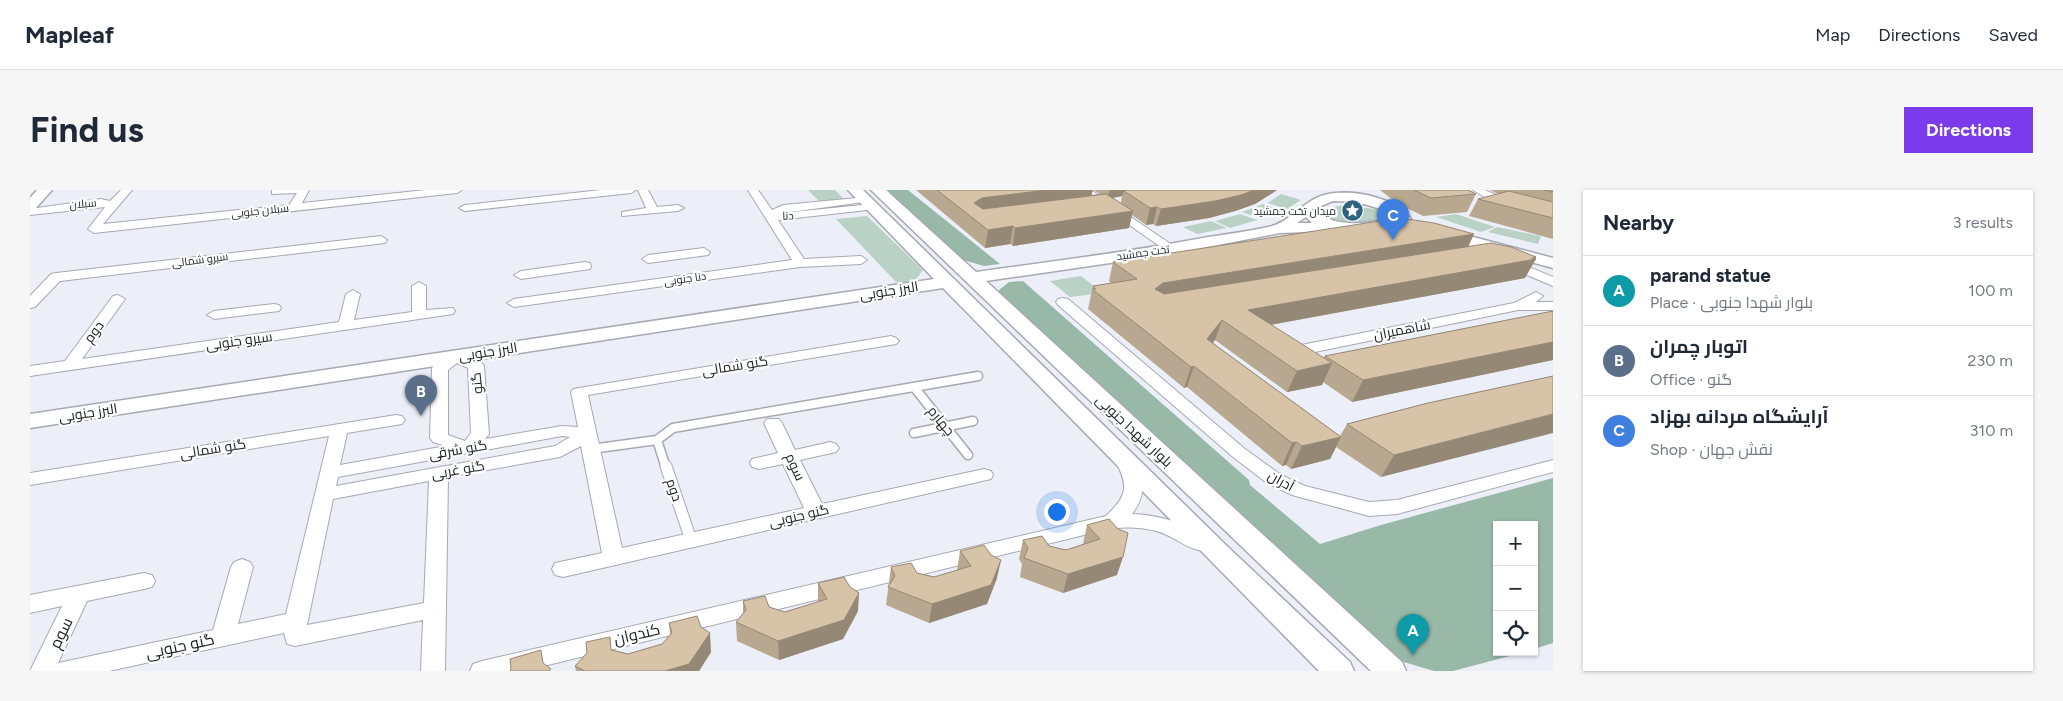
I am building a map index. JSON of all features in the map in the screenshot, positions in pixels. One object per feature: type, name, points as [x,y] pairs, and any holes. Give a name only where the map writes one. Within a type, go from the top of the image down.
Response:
[{"type":"street","points":[[30,206],[46,190]]},
{"type":"street","points":[[112,204],[127,190]]},
{"type":"street","points":[[276,192],[296,190]]},
{"type":"street","points":[[294,208],[304,190]]},
{"type":"street","name":"سبلان جنوبی","points":[[112,204],[94,229],[294,208],[408,193],[458,190]]},
{"type":"street","points":[[465,208],[631,190]]},
{"type":"street","points":[[643,190],[653,211]]},
{"type":"street","points":[[753,190],[800,263]]},
{"type":"street","points":[[1084,190],[1172,249]]},
{"type":"street","points":[[1353,190],[1424,228]]},
{"type":"street","points":[[1478,190],[1490,198],[1510,206],[1553,217]]},
{"type":"street","points":[[1331,194],[1375,202]]},
{"type":"street","name":"تخت جمشید","points":[[972,278],[1172,249],[1279,229],[1331,194]]},
{"type":"street","name":"دنا","points":[[770,216],[783,208],[868,197]]},
{"type":"street","name":"بلوار شهدا جنوبی","points":[[868,197],[972,278],[1391,671]]},
{"type":"street","name":"بلوار شهدا جنوبی","points":[[868,197],[946,282],[1219,555],[1339,671]]},
{"type":"street","points":[[1087,206],[1124,201]]},
{"type":"street","name":"سبلان","points":[[30,213],[90,210],[112,204]]},
{"type":"street","points":[[205,217],[213,206]]},
{"type":"street","points":[[626,214],[678,208]]},
{"type":"street","points":[[1308,209],[1316,220],[1336,226]]},
{"type":"street","points":[[1378,227],[1403,219],[1400,214]]},
{"type":"street","points":[[1279,229],[1336,226],[1424,228],[1553,263]]},
{"type":"street","name":"سیرو شمالی","points":[[30,304],[56,277],[381,240]]},
{"type":"street","points":[[1508,250],[1553,257]]},
{"type":"street","points":[[648,259],[704,252]]},
{"type":"street","points":[[675,256],[685,279]]},
{"type":"street","points":[[1472,257],[1493,257],[1553,283]]},
{"type":"street","name":"دنا جنوبی","points":[[514,302],[800,263],[861,260]]},
{"type":"street","points":[[521,275],[585,266]]},
{"type":"street","points":[[551,271],[558,296]]},
{"type":"street","name":"البرز جنوبی","points":[[30,421],[946,282]]},
{"type":"street","points":[[1518,306],[1536,296],[1540,289],[1553,283]]},
{"type":"street","points":[[419,286],[419,316]]},
{"type":"street","points":[[345,326],[353,294]]},
{"type":"street","points":[[1536,296],[1553,305]]},
{"type":"street","name":"دوم","points":[[70,365],[118,299]]},
{"type":"street","name":"آدران","points":[[1063,302],[1238,452],[1274,479],[1299,491],[1369,509],[1398,507],[1553,466]]},
{"type":"street","points":[[1518,306],[1553,305]]},
{"type":"street","name":"شاهمیران","points":[[1286,353],[1518,306]]},
{"type":"street","points":[[214,315],[274,308]]},
{"type":"street","points":[[232,342],[245,311]]},
{"type":"street","name":"سیرو جنوبی","points":[[30,371],[448,312]]},
{"type":"street","name":"گنو شمالی","points":[[589,441],[579,392],[890,341]]},
{"type":"street","name":"گنو","points":[[456,356],[476,366],[480,434],[468,448],[439,438],[440,368],[456,356]]},
{"type":"street","name":"گنو شمالی","points":[[30,479],[396,420]]},
{"type":"street","name":"سوم","points":[[773,422],[816,512]]},
{"type":"street","points":[[339,429],[296,621],[295,637],[435,609]]},
{"type":"street","name":"گنو شرقی","points":[[329,472],[562,431],[589,441]]},
{"type":"street","points":[[589,441],[613,558]]},
{"type":"street","name":"گنو غربی","points":[[324,494],[560,451],[589,441]]},
{"type":"street","points":[[758,463],[830,448]]},
{"type":"street","points":[[1113,520],[1129,506],[1135,488],[1134,477],[1120,455]]},
{"type":"street","points":[[433,671],[439,473]]},
{"type":"street","name":"گنو جنوبی","points":[[563,569],[984,475]]},
{"type":"street","name":"کندوان","points":[[482,671],[1113,520],[1138,519],[1162,525],[1188,535],[1219,555]]},
{"type":"street","points":[[223,636],[242,568]]},
{"type":"street","points":[[30,604],[144,580]]},
{"type":"street","name":"سوم","points":[[42,671],[79,594]]},
{"type":"street","name":"گنو جنوبی","points":[[64,671],[296,621]]},
{"type":"lane","points":[[589,441],[657,440],[673,428],[978,376]]},
{"type":"lane","name":"چهارم","points":[[914,387],[968,455]]},
{"type":"lane","points":[[914,433],[973,421]]},
{"type":"lane","name":"دوم","points":[[657,440],[691,540]]},
{"type":"green space","points":[[808,190],[835,190],[844,199],[820,202]]},
{"type":"green space","points":[[885,190],[908,190],[1000,264],[984,266],[960,259]]},
{"type":"green space","points":[[1281,194],[1301,200],[1287,209],[1268,203]]},
{"type":"green space","points":[[1263,204],[1280,210],[1259,218],[1242,212]]},
{"type":"green space","points":[[1345,205],[1382,210],[1391,216],[1384,220],[1367,224],[1348,224],[1323,217],[1325,212],[1332,207]]},
{"type":"green space","points":[[1240,214],[1257,220],[1230,228],[1215,221]]},
{"type":"green space","points":[[1456,214],[1495,227],[1481,232],[1436,217]]},
{"type":"green space","points":[[867,216],[923,270],[914,282],[896,282],[836,219]]},
{"type":"green space","points":[[1211,221],[1227,228],[1197,234],[1183,227]]},
{"type":"green space","points":[[1497,227],[1541,236],[1538,244],[1488,232]]},
{"type":"green space","points":[[1081,276],[1103,293],[1070,297],[1050,281]]},
{"type":"green space","points":[[1023,281],[1249,480],[1250,485],[1320,544],[1381,525],[1553,478],[1553,643],[1538,648],[1538,521],[1493,521],[1493,656],[1510,656],[1453,671],[1434,671],[1397,660],[998,300],[999,290],[1009,282]]},
{"type":"building","points":[[937,190],[1047,190],[982,198],[974,203],[983,209],[1106,194],[1133,211],[1015,228],[1013,226],[988,230]]},
{"type":"building","points":[[1254,190],[1215,201],[1161,209],[1157,207],[1150,208],[1124,191]]},
{"type":"building","points":[[1414,190],[1468,190],[1476,194],[1431,198]]},
{"type":"building","points":[[1509,191],[1553,202],[1553,218],[1478,199]]},
{"type":"building","points":[[1407,219],[1434,223],[1474,234],[1163,283],[1155,289],[1164,294],[1491,243],[1511,247],[1536,257],[1532,258],[1536,259],[1248,310],[1332,363],[1297,371],[1222,320],[1207,339],[1341,437],[1302,446],[1296,442],[1292,443],[1092,289],[1096,289],[1093,286],[1137,279],[1113,262],[1386,220],[1389,222]]},
{"type":"building","points":[[1553,311],[1553,342],[1363,380],[1325,356]]},
{"type":"building","points":[[1553,376],[1553,414],[1394,455],[1347,424],[1428,403]]},
{"type":"building","points":[[1109,519],[1118,529],[1128,533],[1123,557],[1068,574],[1024,558],[1028,548],[1023,540],[1042,536],[1049,546],[1066,550],[1100,539],[1087,525]]},
{"type":"building","points":[[984,545],[991,555],[1001,560],[991,585],[932,604],[888,587],[895,576],[891,567],[911,563],[917,573],[934,577],[971,566],[960,551]]},
{"type":"building","points":[[844,577],[850,587],[859,593],[844,620],[778,641],[736,622],[746,610],[743,601],[765,596],[769,607],[785,612],[827,599],[818,583]]},
{"type":"building","points":[[697,616],[701,627],[710,633],[689,664],[665,671],[585,671],[575,666],[587,653],[586,642],[610,637],[611,650],[628,654],[662,644],[672,633],[669,623]]},
{"type":"building","points":[[541,650],[543,663],[551,669],[549,671],[510,671],[510,659]]},
{"type":"place","name":"میدان تخت جمشید","points":[[1352,211]]},
{"type":"place","name":"آرایشگاه مردانه بهزاد","points":[[1393,240]]},
{"type":"place","name":"اتوبار چمران","points":[[421,416]]},
{"type":"place","name":"parand statue","points":[[1413,655]]}]
